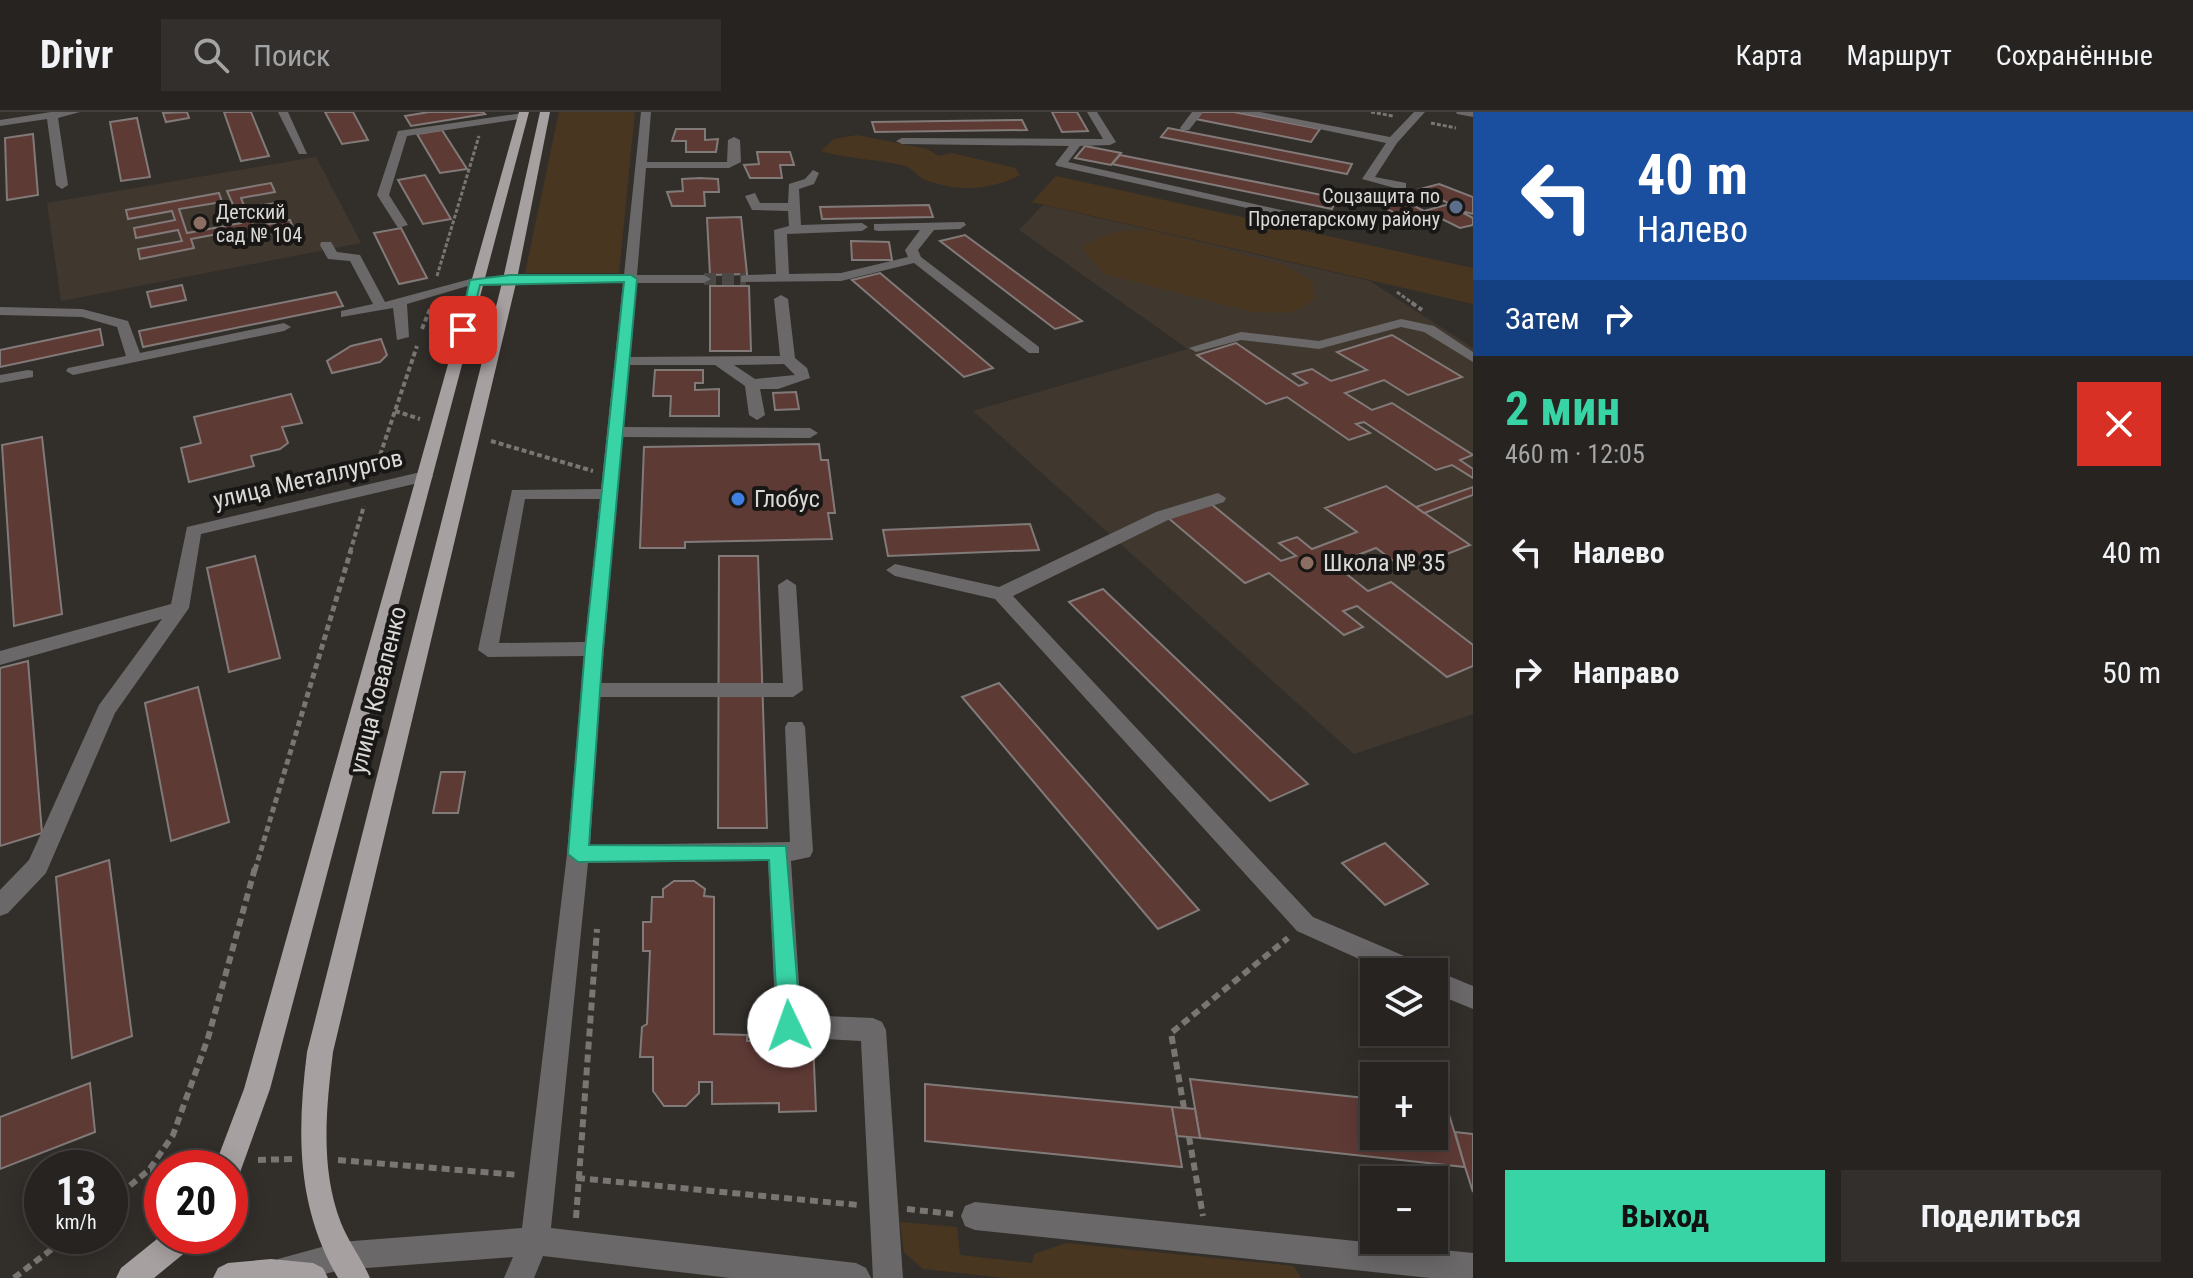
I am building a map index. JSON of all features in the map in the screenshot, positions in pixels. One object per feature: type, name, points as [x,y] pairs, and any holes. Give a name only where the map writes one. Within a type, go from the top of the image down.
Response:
[{"type":"main road","name":"улица Коваленко","points":[[348,1267],[320,1204],[312,1158],[313,1107],[320,1052],[510,279],[534,114]]},
{"type":"main road","name":"улица Коваленко","points":[[235,1150],[257,1089],[439,425],[474,282],[534,114]]},
{"type":"main road","points":[[474,282],[510,279]]},
{"type":"main road","name":"улица Металлургов","points":[[425,476],[461,476]]},
{"type":"main road","points":[[131,1278],[161,1254]]},
{"type":"main road","points":[[228,1278],[271,1274],[313,1278]]},
{"type":"street","points":[[0,123],[75,112]]},
{"type":"street","points":[[283,112],[303,152]]},
{"type":"street","points":[[519,1278],[535,1241],[578,854],[594,649],[646,112]]},
{"type":"street","points":[[902,141],[1110,142],[1092,112]]},
{"type":"street","points":[[1185,128],[1198,112]]},
{"type":"street","points":[[1243,112],[1393,141]]},
{"type":"street","points":[[1402,186],[1368,179],[1393,141],[1420,112]]},
{"type":"street","points":[[1461,112],[1473,114]]},
{"type":"street","points":[[402,225],[383,195],[402,133],[534,114]]},
{"type":"street","points":[[52,115],[62,185]]},
{"type":"street","points":[[641,165],[729,165],[735,162],[734,140]]},
{"type":"street","points":[[1077,143],[1061,164],[1328,222]]},
{"type":"street","points":[[795,230],[793,187],[810,181],[813,173]]},
{"type":"street","points":[[751,196],[756,207],[794,207]]},
{"type":"street","points":[[878,227],[960,225]]},
{"type":"street","points":[[930,226],[911,250],[916,259],[1034,350]]},
{"type":"street","points":[[783,278],[780,230],[862,227]]},
{"type":"street","points":[[326,245],[333,256],[355,258],[381,307]]},
{"type":"street","points":[[746,279],[841,277],[916,259]]},
{"type":"street","points":[[510,279],[704,279]]},
{"type":"street","points":[[346,314],[400,303],[474,282]]},
{"type":"street","points":[[781,299],[788,360]]},
{"type":"street","points":[[400,303],[402,337]]},
{"type":"street","points":[[0,311],[82,313],[123,324],[134,358]]},
{"type":"street","points":[[1196,348],[1241,336],[1319,345],[1401,323],[1429,329],[1473,358]]},
{"type":"street","points":[[73,371],[284,327]]},
{"type":"street","points":[[622,361],[718,360],[788,360],[802,371],[803,378],[778,384],[752,384],[718,360]]},
{"type":"street","points":[[0,379],[28,374]]},
{"type":"street","points":[[752,384],[757,415]]},
{"type":"street","points":[[615,432],[810,433]]},
{"type":"street","name":"улица Металлургов","points":[[180,608],[193,531],[425,476]]},
{"type":"street","points":[[594,649],[488,650],[518,494],[610,485]]},
{"type":"street","points":[[1001,594],[1162,516],[1218,498]]},
{"type":"street","points":[[895,570],[1001,594],[1305,924],[1382,958]]},
{"type":"street","points":[[591,690],[793,690],[787,585]]},
{"type":"street","points":[[0,658],[180,608]]},
{"type":"street","points":[[0,906],[38,866],[106,710],[180,608]]},
{"type":"street","points":[[578,854],[802,851],[795,727]]},
{"type":"street","points":[[779,852],[789,1026],[873,1030],[888,1278]]},
{"type":"street","points":[[1448,987],[1473,998]]},
{"type":"street","points":[[975,1216],[1473,1268]]},
{"type":"street","points":[[271,1274],[348,1267],[535,1241],[856,1278]]},
{"type":"path","points":[[163,1150],[173,1135],[208,1038],[261,848],[369,488],[429,313],[474,148],[485,120]]},
{"type":"path","points":[[395,411],[439,425]]},
{"type":"path","points":[[471,435],[610,485]]},
{"type":"path","points":[[1184,1108],[1171,1033],[1305,924]]},
{"type":"path","points":[[1189,1137],[1207,1241]]},
{"type":"path","points":[[248,1163],[312,1158],[975,1216]]},
{"type":"path","points":[[128,1187],[144,1174]]},
{"type":"path","points":[[14,1278],[45,1254]]},
{"type":"shaded area","points":[[559,112],[635,112],[619,273],[525,273]]},
{"type":"shaded area","points":[[857,135],[928,149],[938,156],[952,153],[1015,168],[1020,175],[998,184],[975,188],[951,187],[924,180],[902,165],[821,151],[834,139]]},
{"type":"shaded area","name":"Детский сад № 104","points":[[316,157],[361,243],[61,301],[47,203]]},
{"type":"shaded area","points":[[1056,176],[1473,268],[1473,304],[1032,202]]},
{"type":"shaded area","name":"Школа № 35","points":[[1043,205],[1370,281],[1473,348],[1473,714],[1354,754],[973,411],[1188,349],[1019,230]]},
{"type":"shaded area","points":[[1150,230],[1284,265],[1312,281],[1315,297],[1303,308],[1285,313],[1253,312],[1104,274],[1084,251],[1085,244],[1118,231]]},
{"type":"shaded area","points":[[900,1222],[957,1227],[960,1255],[1032,1263],[1034,1254],[1066,1243],[1294,1266],[1301,1278],[1005,1278],[923,1269],[904,1252]]},
{"type":"building","points":[[187,112],[189,118],[166,122],[163,113]]},
{"type":"building","points":[[224,112],[251,112],[269,156],[241,161]]},
{"type":"building","points":[[325,112],[353,112],[368,140],[342,144]]},
{"type":"building","points":[[429,112],[485,114],[411,126],[405,116]]},
{"type":"building","points":[[1052,112],[1077,112],[1088,131],[1062,132]]},
{"type":"building","points":[[1202,112],[1234,112],[1320,129],[1311,142],[1196,119]]},
{"type":"building","points":[[137,118],[150,177],[121,181],[110,122]]},
{"type":"building","points":[[1022,120],[1027,130],[875,132],[872,122]]},
{"type":"building","points":[[1168,128],[1352,164],[1347,174],[1161,137]]},
{"type":"building","points":[[676,129],[705,129],[705,140],[718,139],[716,152],[686,152],[686,141],[672,141]]},
{"type":"building","points":[[442,130],[467,169],[440,173],[417,134]]},
{"type":"building","points":[[33,134],[38,195],[7,200],[5,138]]},
{"type":"building","points":[[1085,146],[1121,153],[1111,165],[1075,158]]},
{"type":"building","points":[[757,152],[790,152],[794,165],[780,165],[782,178],[750,178],[744,165],[759,164]]},
{"type":"building","points":[[1120,155],[1337,198],[1332,209],[1112,164]]},
{"type":"building","points":[[425,175],[451,219],[423,224],[398,180]]},
{"type":"building","points":[[682,179],[718,179],[719,192],[704,192],[705,206],[672,206],[667,192],[683,191]]},
{"type":"building","points":[[271,183],[275,192],[241,198],[245,208],[281,202],[285,210],[250,217],[254,227],[290,220],[294,229],[248,238],[244,229],[191,239],[194,248],[140,259],[138,249],[182,241],[178,230],[136,238],[134,228],[175,220],[172,211],[128,219],[126,210],[219,193],[222,202],[179,209],[187,233],[241,223],[227,191]]},
{"type":"building","name":"Соцзащита по Пролетарскому району","points":[[1439,184],[1473,197],[1473,214],[1458,210],[1473,218],[1473,225],[1460,228],[1436,216],[1414,223],[1379,205],[1400,199],[1424,211],[1450,204],[1420,189]]},
{"type":"building","points":[[929,205],[933,217],[822,219],[820,207]]},
{"type":"building","points":[[741,217],[747,274],[710,275],[707,218]]},
{"type":"building","points":[[401,228],[427,278],[399,284],[374,233]]},
{"type":"building","points":[[965,235],[1082,321],[1055,329],[940,241]]},
{"type":"building","points":[[851,241],[889,242],[892,260],[852,260]]},
{"type":"building","points":[[880,273],[993,368],[964,377],[852,280]]},
{"type":"building","points":[[182,285],[186,300],[151,307],[147,292]]},
{"type":"building","points":[[710,286],[749,286],[751,351],[710,351]]},
{"type":"building","points":[[336,292],[343,306],[143,347],[139,331]]},
{"type":"building","points":[[100,329],[103,345],[0,367],[0,350]]},
{"type":"building","points":[[1392,335],[1462,377],[1408,395],[1384,380],[1345,393],[1372,410],[1392,403],[1473,455],[1460,460],[1473,469],[1473,478],[1452,465],[1436,470],[1364,422],[1356,424],[1370,433],[1349,440],[1287,397],[1266,404],[1197,355],[1236,343],[1299,386],[1307,383],[1293,374],[1312,369],[1331,381],[1367,370],[1337,352]]},
{"type":"building","points":[[381,339],[387,355],[380,362],[332,373],[327,361],[351,346]]},
{"type":"building","points":[[655,370],[703,370],[703,383],[695,383],[695,390],[719,389],[719,416],[670,416],[671,396],[653,396]]},
{"type":"building","points":[[796,392],[799,409],[775,410],[773,393]]},
{"type":"building","points":[[291,394],[302,423],[282,427],[288,443],[280,449],[251,456],[254,466],[189,482],[181,448],[201,443],[194,417]]},
{"type":"building","points":[[42,437],[62,614],[14,626],[2,445]]},
{"type":"building","name":"Глобус","points":[[819,444],[821,460],[828,460],[835,513],[828,513],[832,539],[685,542],[685,548],[640,548],[644,447]]},
{"type":"building","points":[[1386,486],[1470,545],[1406,570],[1376,548],[1334,564],[1368,591],[1391,582],[1473,645],[1473,666],[1447,677],[1357,606],[1343,611],[1363,627],[1344,635],[1269,573],[1245,583],[1167,517],[1210,503],[1281,561],[1296,556],[1279,543],[1297,537],[1312,549],[1357,532],[1325,508]]},
{"type":"building","points":[[1473,487],[1473,495],[1424,513],[1416,507]]},
{"type":"building","points":[[1030,524],[1039,550],[888,556],[883,530]]},
{"type":"building","points":[[255,556],[280,658],[229,672],[207,568]]},
{"type":"building","points":[[719,556],[758,556],[767,828],[718,828]]},
{"type":"building","points":[[1103,589],[1308,784],[1270,801],[1069,602]]},
{"type":"building","points":[[28,661],[42,833],[0,846],[0,668]]},
{"type":"building","points":[[999,683],[1199,910],[1158,929],[962,697]]},
{"type":"building","points":[[198,687],[229,822],[171,841],[145,703]]},
{"type":"building","points":[[441,772],[465,772],[458,813],[433,813]]},
{"type":"building","points":[[1385,843],[1428,884],[1385,905],[1342,863]]},
{"type":"building","points":[[109,860],[132,1036],[72,1058],[56,877]]},
{"type":"building","points":[[674,881],[694,881],[705,889],[704,896],[714,897],[714,1034],[747,1035],[747,1041],[813,1041],[816,1111],[779,1112],[779,1103],[712,1104],[712,1082],[699,1082],[699,1093],[686,1106],[664,1106],[653,1091],[653,1057],[640,1057],[642,1027],[647,1024],[650,951],[643,951],[643,922],[651,922],[652,897],[663,897],[663,889]]},
{"type":"building","points":[[1190,1079],[1360,1097],[1360,1150],[1448,1150],[1448,1111],[1465,1167],[1200,1138]]},
{"type":"building","points":[[90,1083],[95,1132],[49,1150],[24,1150],[24,1160],[0,1169],[0,1117]]},
{"type":"building","points":[[925,1084],[1172,1107],[1182,1167],[925,1141]]},
{"type":"building","points":[[1172,1107],[1195,1109],[1200,1138],[1177,1136]]},
{"type":"building","points":[[1455,1132],[1473,1134],[1473,1192],[1465,1167]]},
{"type":"tunnel","points":[[704,279],[746,279]]},
{"type":"place","name":"Соцзащита по Пролетарскому району","points":[[1456,207]]},
{"type":"place","name":"Детский сад № 104","points":[[200,223]]},
{"type":"place","name":"Глобус","points":[[738,499]]},
{"type":"place","name":"Школа № 35","points":[[1307,563]]},
{"type":"route","points":[[463,330],[474,282],[631,279],[594,649],[578,854],[779,852],[789,1026]]}]
